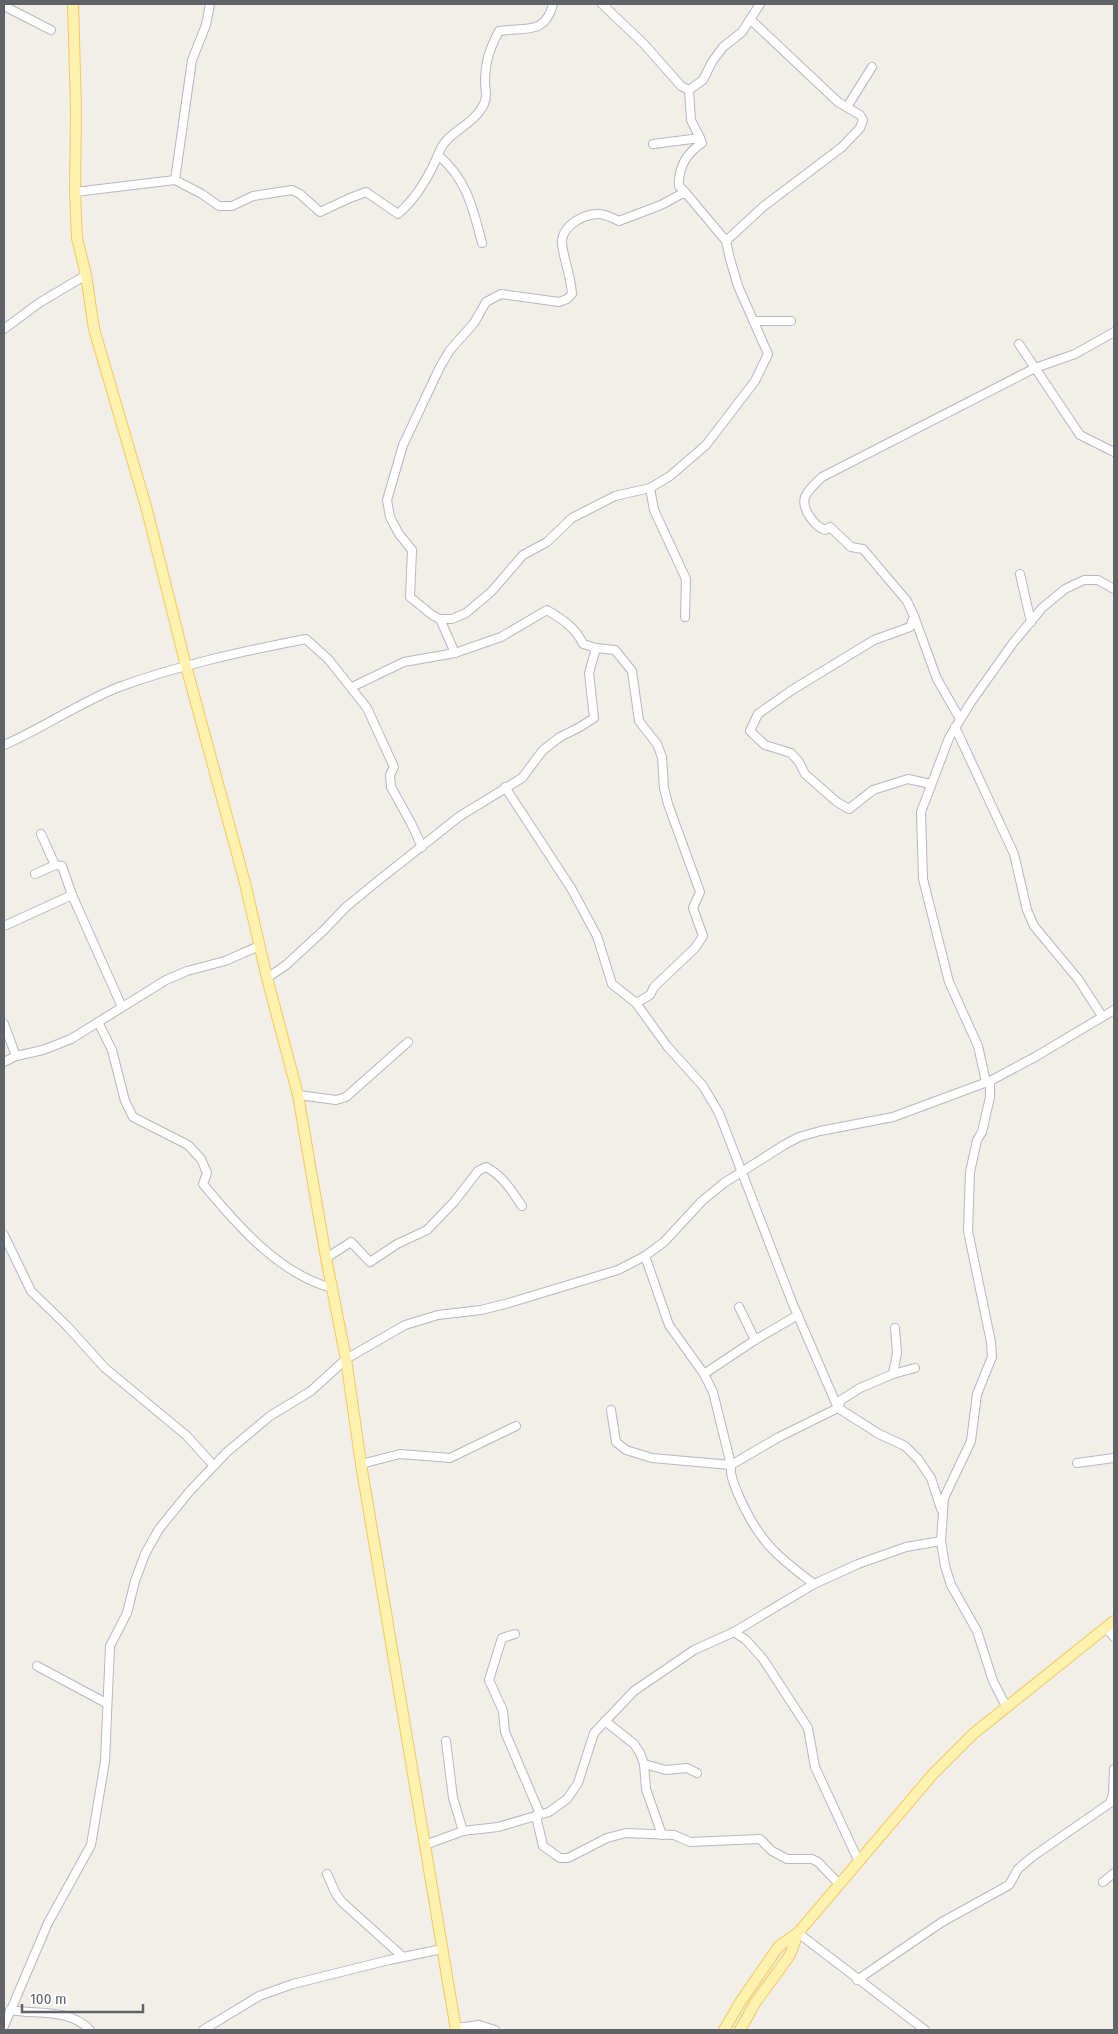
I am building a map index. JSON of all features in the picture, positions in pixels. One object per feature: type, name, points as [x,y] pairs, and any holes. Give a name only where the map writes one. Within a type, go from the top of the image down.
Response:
[{"type":"main road","points":[[73,4],[77,238],[86,275],[94,330],[147,510],[298,1095],[326,1258],[346,1359],[361,1464],[456,2029]]},
{"type":"main road","points":[[724,2030],[778,1946],[798,1934],[933,1774],[973,1734],[1006,1706],[1110,1624]]},
{"type":"main road","points":[[740,2030],[755,2003],[790,1955],[798,1934]]},
{"type":"street","points":[[175,180],[192,60],[206,25],[210,4]]},
{"type":"street","points":[[75,192],[175,180],[202,194],[219,206],[232,206],[253,196],[292,190],[300,194],[320,212],[366,192],[398,214],[409,204],[426,180],[440,148],[475,116],[484,105],[487,95],[486,69],[490,49],[499,31],[539,27],[549,18],[553,4]]},
{"type":"street","points":[[602,4],[644,44],[681,86],[689,90]]},
{"type":"street","points":[[689,90],[703,80],[712,62],[723,47],[742,32],[760,4]]},
{"type":"street","points":[[4,6],[51,30]]},
{"type":"street","points":[[726,241],[764,206],[831,156],[860,128],[862,120],[860,115],[838,102],[750,20]]},
{"type":"street","points":[[847,107],[872,66]]},
{"type":"street","points":[[685,192],[661,205],[619,221],[603,214],[590,216],[572,223],[564,231],[562,242],[572,281],[572,294],[559,302],[501,294],[486,302],[474,323],[450,350],[403,445],[387,500],[390,517],[399,534],[412,550],[410,597],[432,615],[440,619],[452,619],[466,613],[491,592],[523,554],[548,542],[572,518],[615,496],[650,488],[670,476],[706,445],[755,381],[768,354],[738,286],[726,241],[685,192],[679,186],[681,168],[692,150],[702,143],[691,120],[689,90]]},
{"type":"street","points":[[653,144],[700,138]]},
{"type":"street","points":[[438,156],[448,163],[460,177],[474,213],[482,243]]},
{"type":"street","points":[[4,329],[39,303],[86,275]]},
{"type":"street","points":[[754,321],[791,321]]},
{"type":"street","points":[[960,719],[937,679],[907,601],[863,549],[851,547],[830,526],[825,530],[816,526],[806,511],[803,502],[807,492],[822,477],[1035,368],[1075,354],[1114,332]]},
{"type":"street","points":[[1020,344],[1080,435],[1114,452]]},
{"type":"street","points":[[650,488],[654,510],[686,579],[685,617]]},
{"type":"street","points":[[1020,574],[1031,622]]},
{"type":"street","points":[[1006,1706],[994,1681],[978,1632],[951,1585],[945,1566],[941,1541],[944,1498],[971,1441],[977,1394],[992,1357],[991,1342],[968,1231],[970,1172],[990,1096],[988,1081],[978,1046],[949,982],[922,879],[921,812],[955,727],[1013,643],[1042,608],[1065,589],[1084,580],[1098,580],[1114,589]]},
{"type":"street","points":[[352,688],[404,662],[454,653],[501,637],[546,610],[560,618],[578,633],[584,644],[596,648],[615,650],[632,671],[639,721],[657,744],[662,757],[664,788],[668,804],[700,892],[693,908],[702,936],[695,948],[654,986],[650,995],[636,1004]]},
{"type":"street","points":[[914,616],[910,627],[874,640],[792,690],[758,714],[750,731],[765,745],[791,753],[800,762],[805,774],[837,802],[849,809],[873,790],[908,779],[931,784]]},
{"type":"street","points":[[440,619],[454,653]]},
{"type":"street","points":[[4,745],[118,688],[186,666],[306,639],[330,660],[367,708],[394,767],[390,775],[391,787],[422,847]]},
{"type":"street","points":[[267,978],[300,952],[346,907],[460,816],[522,778],[543,750],[560,737],[594,718],[589,673],[596,648]]},
{"type":"street","points":[[955,727],[1014,854],[1027,910],[1034,926],[1078,980],[1102,1016]]},
{"type":"street","points":[[505,787],[566,880],[597,936],[612,984],[636,1004],[668,1046],[703,1086],[719,1113],[798,1315],[838,1408],[879,1434],[905,1446],[931,1478],[942,1513]]},
{"type":"street","points":[[41,834],[55,865]]},
{"type":"street","points":[[35,874],[55,865],[62,866],[72,895],[122,1007]]},
{"type":"street","points":[[4,926],[72,895]]},
{"type":"street","points":[[4,1062],[16,1056],[43,1050],[71,1039],[166,980],[187,971],[225,961],[259,946]]},
{"type":"street","points":[[4,2026],[48,1923],[91,1845],[105,1761],[106,1703],[110,1646],[127,1613],[135,1581],[145,1554],[159,1529],[213,1465],[270,1416],[311,1391],[346,1359],[405,1325],[438,1315],[481,1310],[509,1303],[618,1270],[645,1256],[664,1242],[724,1183],[799,1137],[893,1117],[988,1081],[1035,1057],[1114,1010]]},
{"type":"street","points":[[98,1022],[112,1050],[125,1101],[133,1117],[188,1146],[200,1160],[207,1173],[203,1184],[226,1212],[277,1260],[313,1284],[332,1288]]},
{"type":"street","points":[[4,1024],[16,1056]]},
{"type":"street","points":[[298,1095],[336,1100],[346,1097],[408,1042]]},
{"type":"street","points":[[326,1258],[350,1242],[370,1262],[397,1244],[427,1230],[454,1202],[478,1171],[486,1167],[495,1171],[522,1206]]},
{"type":"street","points":[[4,1235],[32,1291],[105,1368],[187,1436],[213,1465]]},
{"type":"street","points":[[645,1256],[669,1325],[704,1374],[713,1392],[730,1465],[730,1474],[750,1521],[769,1547],[814,1584]]},
{"type":"street","points":[[739,1307],[755,1340]]},
{"type":"street","points":[[704,1374],[755,1340],[798,1315]]},
{"type":"street","points":[[893,1374],[897,1353],[895,1328]]},
{"type":"street","points":[[611,1410],[616,1442],[626,1450],[652,1458],[730,1465],[779,1437],[838,1408],[841,1400],[860,1388],[893,1374],[915,1368]]},
{"type":"street","points":[[361,1464],[400,1454],[450,1458],[516,1426]]},
{"type":"street","points":[[1077,1463],[1114,1458]]},
{"type":"street","points":[[425,1845],[463,1831],[498,1827],[549,1812],[567,1799],[578,1783],[594,1734],[634,1691],[694,1650],[734,1632],[814,1584],[858,1564],[906,1547],[941,1541]]},
{"type":"street","points":[[1110,1624],[1114,1637]]},
{"type":"street","points":[[734,1632],[746,1640],[763,1659],[808,1728],[815,1767],[859,1862]]},
{"type":"street","points":[[515,1634],[502,1638],[489,1680],[503,1711],[504,1732],[538,1815],[543,1846],[560,1858],[568,1858],[607,1838],[626,1833],[674,1835],[690,1842],[760,1839],[772,1851],[787,1860],[812,1860],[818,1862],[840,1885]]},
{"type":"street","points":[[37,1666],[106,1703]]},
{"type":"street","points":[[605,1720],[634,1744],[640,1753],[644,1764],[646,1789],[662,1835]]},
{"type":"street","points":[[446,1741],[454,1798],[463,1831]]},
{"type":"street","points":[[644,1764],[666,1770],[686,1768],[696,1773]]},
{"type":"street","points":[[857,1980],[942,1922],[1009,1885],[1018,1870],[1032,1857],[1070,1830],[1097,1814],[1110,1803],[1113,1794],[1114,1770]]},
{"type":"street","points":[[1103,1882],[1114,1873]]},
{"type":"street","points":[[327,1874],[336,1894],[342,1902],[403,1957]]},
{"type":"street","points":[[798,1934],[857,1980],[875,1990],[925,2030]]},
{"type":"street","points":[[203,2030],[259,1996],[293,1984],[442,1949]]},
{"type":"street","points":[[10,2010],[30,2014],[60,2013],[83,2022],[90,2030]]},
{"type":"street","points":[[456,2029],[479,2025],[495,2030]]}]
